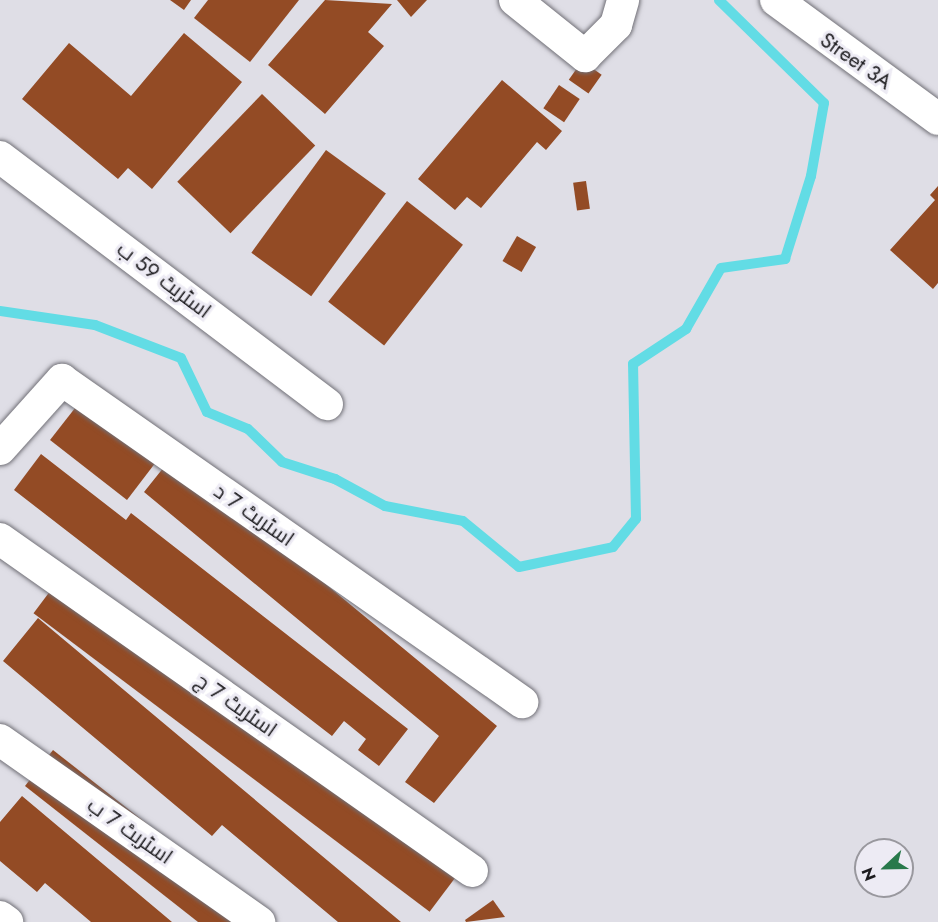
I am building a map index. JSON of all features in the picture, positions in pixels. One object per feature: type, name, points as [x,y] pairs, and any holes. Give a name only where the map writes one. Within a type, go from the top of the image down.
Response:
[{"type":"street","points":[[516,0],[585,56],[616,25],[623,0]]},
{"type":"street","name":"Street 3A","points":[[776,0],[938,119]]},
{"type":"street","name":"اسٹریٹ 59 ب","points":[[0,157],[327,404]]},
{"type":"street","name":"اسٹریٹ 7 د","points":[[0,449],[62,380],[522,702]]},
{"type":"street","name":"اسٹریٹ 7 ج","points":[[0,539],[472,871]]},
{"type":"street","name":"اسٹریٹ 7 ب","points":[[0,740],[259,922]]},
{"type":"street","points":[[0,917],[7,922]]},
{"type":"building","points":[[170,0],[191,0],[184,10]]},
{"type":"building","points":[[208,0],[299,0],[250,62],[194,18]]},
{"type":"building","points":[[325,0],[392,4],[368,32],[384,46],[325,114],[268,65]]},
{"type":"building","points":[[397,0],[427,0],[411,17]]},
{"type":"building","points":[[184,33],[242,82],[152,189],[128,168],[118,179],[22,99],[69,43],[131,96]]},
{"type":"building","points":[[582,61],[602,75],[588,94],[569,80]]},
{"type":"building","points":[[502,80],[562,131],[546,150],[537,142],[481,208],[467,197],[455,210],[418,179]]},
{"type":"building","points":[[559,85],[580,99],[564,122],[543,108]]},
{"type":"building","points":[[262,94],[315,145],[230,233],[177,182]]},
{"type":"building","points":[[326,150],[386,193],[311,296],[251,253]]},
{"type":"building","points":[[586,181],[590,209],[577,211],[573,183]]},
{"type":"building","points":[[938,186],[938,283],[933,289],[890,250],[935,200],[930,195]]},
{"type":"building","points":[[407,201],[463,245],[384,346],[328,302]]},
{"type":"building","points":[[517,236],[536,247],[522,272],[503,261]]},
{"type":"building","points":[[86,394],[156,462],[127,500],[50,440]]},
{"type":"building","points":[[41,454],[126,520],[131,513],[408,729],[379,766],[358,750],[366,739],[344,721],[332,736],[14,490]]},
{"type":"building","points":[[172,457],[497,726],[434,803],[405,782],[439,736],[144,492]]},
{"type":"building","points":[[63,574],[459,873],[430,912],[34,613]]},
{"type":"building","points":[[38,618],[401,922],[338,922],[222,825],[212,836],[3,661]]},
{"type":"building","points":[[53,750],[272,922],[198,922],[25,786]]},
{"type":"building","points":[[22,796],[172,922],[91,922],[45,883],[37,892],[0,861],[0,822]]},
{"type":"building","points":[[493,900],[505,917],[466,922],[465,920]]},
{"type":"waterway","points":[[0,311],[95,325],[181,358],[207,412],[248,429],[282,462],[335,479],[385,506],[463,521],[519,567],[613,547],[636,519],[633,364],[686,329],[721,268],[785,259],[811,176],[824,103],[719,0]]}]
